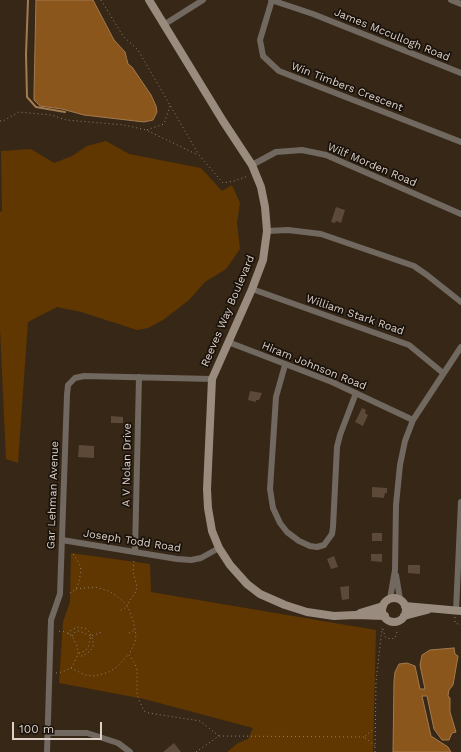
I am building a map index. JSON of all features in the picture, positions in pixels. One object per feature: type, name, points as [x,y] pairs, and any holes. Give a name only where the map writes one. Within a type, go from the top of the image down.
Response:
[{"type":"street","name":"Reeves Way Boulevard","points":[[149,0],[223,121],[252,165],[261,187],[265,206],[267,231],[263,260],[252,289],[212,379],[207,489],[208,508],[212,531],[219,548],[230,565],[247,584],[260,594],[285,605],[307,612],[334,616],[385,616]]},
{"type":"street","points":[[165,24],[203,0]]},
{"type":"street","name":"James Mccullogh Road","points":[[272,0],[314,14],[461,73]]},
{"type":"street","name":"Win Timbers Crescent","points":[[272,0],[260,40],[263,56],[279,71],[461,142]]},
{"type":"street","points":[[451,0],[461,4]]},
{"type":"street","name":"Wilf Morden Road","points":[[252,165],[276,152],[302,150],[326,155],[461,214]]},
{"type":"street","points":[[267,231],[288,230],[321,234],[414,266],[428,275],[461,302]]},
{"type":"street","name":"William Stark Road","points":[[252,289],[409,345],[443,373]]},
{"type":"street","name":"Hiram Johnson Road","points":[[228,342],[319,377],[413,420]]},
{"type":"street","points":[[431,609],[404,616],[398,621],[391,621],[385,616],[383,606],[390,599],[395,570],[396,505],[400,465],[405,441],[413,420],[461,347]]},
{"type":"street","points":[[285,365],[276,397],[270,490],[273,508],[280,523],[287,532],[299,541],[310,546],[317,547],[324,545],[332,534],[336,447],[356,393]]},
{"type":"street","name":"Gar Lehman Avenue","points":[[47,752],[51,620],[60,594],[68,385],[73,379],[84,376],[212,379]]},
{"type":"street","name":"A V Nolan Drive","points":[[135,552],[139,377]]},
{"type":"street","points":[[395,570],[400,599],[406,606],[458,611],[461,502]]},
{"type":"street","name":"Joseph Todd Road","points":[[62,540],[191,560],[201,558],[219,548]]},
{"type":"street","points":[[390,599],[400,599]]},
{"type":"street","name":"Reeves Way Boulevard","points":[[356,615],[383,606]]},
{"type":"street","points":[[404,616],[406,606]]},
{"type":"street","points":[[47,732],[87,733],[118,743],[130,752]]},
{"type":"path","points":[[101,0],[123,36],[138,50],[199,155],[223,183],[255,174]]},
{"type":"path","points":[[146,130],[164,124],[170,105]]},
{"type":"path","points":[[0,121],[3,121],[20,112],[51,115],[66,120],[124,125],[146,130],[199,155]]},
{"type":"path","points":[[72,552],[80,565],[81,570],[76,589]]},
{"type":"path","points":[[118,611],[125,608],[135,593],[137,587],[133,572],[134,561]]},
{"type":"path","points":[[70,593],[76,589],[95,587],[117,596],[127,605],[136,630],[135,642],[129,655],[118,667],[109,672],[95,676],[85,675],[71,668]]},
{"type":"path","points":[[458,611],[454,622],[461,625]]},
{"type":"path","points":[[68,634],[78,627],[87,630],[93,640],[93,647],[90,651],[83,656],[77,656]]},
{"type":"path","points":[[375,752],[376,682],[382,628],[385,637],[391,639],[395,638],[397,632]]},
{"type":"path","points":[[129,633],[136,630]]},
{"type":"path","points":[[49,673],[62,672],[71,668],[78,654],[78,646],[72,636],[59,631],[51,631]]},
{"type":"path","points":[[72,636],[75,632],[79,631],[91,636],[102,632]]},
{"type":"path","points":[[78,654],[85,651],[88,647],[91,636]]},
{"type":"path","points":[[129,655],[137,670],[137,694],[144,711],[200,721],[219,736]]},
{"type":"path","points":[[365,737],[376,727]]},
{"type":"path","points":[[196,752],[219,736],[365,737],[375,746]]},
{"type":"shaded area","points":[[36,0],[93,0],[114,40],[125,52],[128,64],[132,67],[151,95],[157,112],[153,120],[144,122],[84,115],[62,109],[40,106],[34,100]]},
{"type":"shaded area","points":[[106,141],[129,154],[201,168],[222,191],[232,185],[240,203],[237,223],[240,249],[226,269],[205,282],[189,300],[163,320],[148,328],[137,330],[81,312],[57,307],[28,322],[18,463],[6,459],[0,329],[0,212],[2,211],[1,151],[31,149],[54,163],[72,156],[87,146]]},
{"type":"shaded area","points":[[71,553],[150,564],[151,592],[376,630],[373,752],[227,752],[238,743],[248,739],[253,728],[144,699],[59,683],[63,622],[70,602]]},
{"type":"shaded area","points":[[454,648],[455,654],[458,656],[453,685],[449,690],[448,696],[450,698],[450,712],[456,732],[452,733],[449,740],[442,740],[434,729],[427,696],[422,696],[431,736],[448,747],[451,752],[393,752],[394,681],[395,672],[399,664],[407,663],[415,666],[420,689],[425,689],[420,665],[422,655],[430,650]]},
{"type":"building","points":[[336,207],[345,210],[341,223],[336,221],[335,223],[331,222]]},
{"type":"building","points":[[250,391],[262,393],[259,400],[256,400],[256,402],[248,400]]},
{"type":"building","points":[[362,408],[366,410],[365,413],[368,415],[363,426],[355,422]]},
{"type":"building","points":[[111,416],[123,417],[123,423],[111,423]]},
{"type":"building","points":[[79,445],[94,446],[94,458],[78,457]]},
{"type":"building","points":[[372,487],[387,488],[387,493],[385,493],[384,498],[372,497]]},
{"type":"building","points":[[372,533],[382,533],[382,541],[372,541]]},
{"type":"building","points":[[371,554],[382,554],[382,562],[371,561]]},
{"type":"building","points":[[334,556],[338,567],[331,569],[327,559]]},
{"type":"building","points":[[408,565],[420,565],[420,574],[408,573]]},
{"type":"building","points":[[349,586],[349,599],[342,600],[340,587]]},
{"type":"building","points":[[174,743],[181,752],[163,752]]},
{"type":"waterway","points":[[28,0],[26,54],[27,97],[36,107],[65,112]]}]
